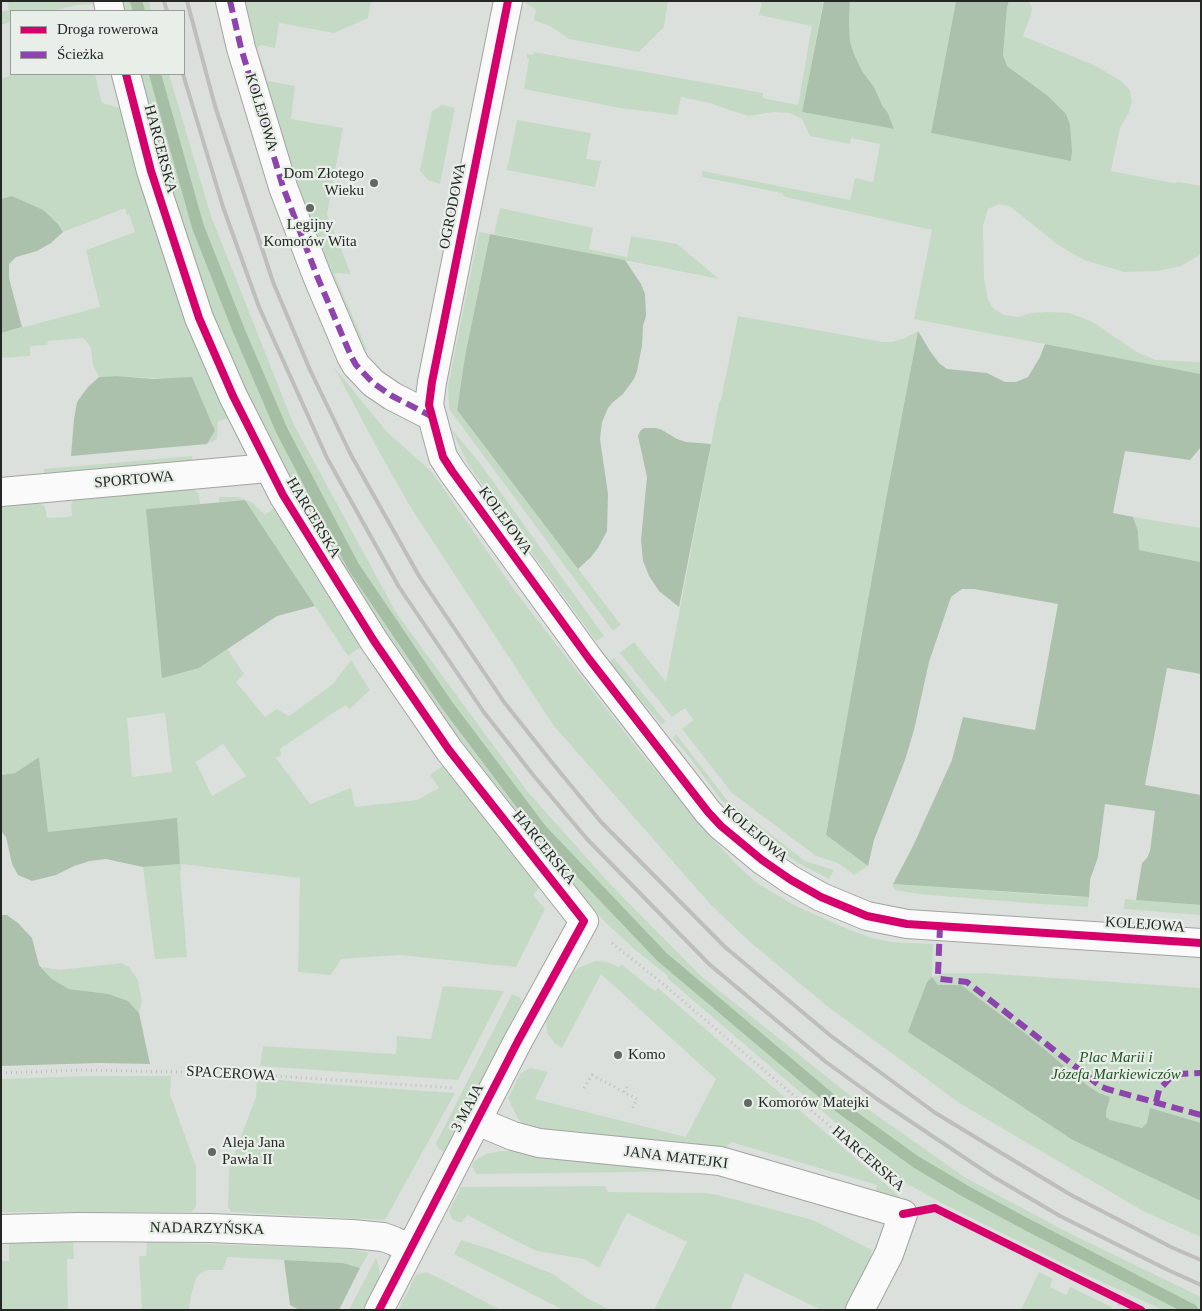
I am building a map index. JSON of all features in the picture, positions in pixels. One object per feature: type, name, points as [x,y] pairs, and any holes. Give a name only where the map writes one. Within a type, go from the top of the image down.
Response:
[{"type":"street","name":"KOLEJOWA","points":[[230,1],[241,48],[283,188],[317,276],[351,356],[364,374],[377,386],[431,416],[443,456],[452,471],[589,659],[721,826],[762,860],[791,880],[821,897],[867,916],[906,924],[1201,943]]},
{"type":"street","name":"OGRODOWA","points":[[431,416],[429,405],[431,388],[508,1]]},
{"type":"street","name":"HARCERSKA","points":[[126,75],[157,189],[199,318],[233,396],[268,468],[317,552],[387,660],[449,750],[584,921]]},
{"type":"street","name":"SPORTOWA","points":[[1,492],[268,468]]},
{"type":"street","name":"3 MAJA","points":[[379,1310],[518,1041],[584,921]]},
{"type":"street","name":"JANA MATEJKI","points":[[477,1121],[513,1136],[540,1143],[720,1161],[903,1214],[889,1254],[860,1310]]},
{"type":"street","name":"NADARZYŃSKA","points":[[1,1229],[155,1228],[352,1234],[383,1237],[410,1250]]},
{"type":"path","points":[[584,1088],[592,1075],[637,1099],[632,1109]]},
{"type":"path","points":[[624,1092],[629,1084]]},
{"type":"path","points":[[1117,1310],[1121,1300]]},
{"type":"green space","points":[[7,1],[94,1],[95,4],[77,5],[56,10],[10,10],[10,22],[1,25],[1,12],[9,10]]},
{"type":"green space","points":[[121,1],[149,1],[151,10],[123,10]]},
{"type":"green space","points":[[238,1],[371,1],[368,18],[334,33],[279,23],[275,48],[261,45],[257,49],[268,81],[295,86],[291,119],[343,128],[327,214],[351,274],[334,273],[367,350],[363,349],[313,241]]},
{"type":"green space","points":[[668,1],[664,27],[639,52],[569,39],[550,26],[534,20],[536,10],[524,2]]},
{"type":"green space","points":[[762,1],[815,1],[823,3],[802,112],[894,129],[888,113],[874,87],[862,71],[854,54],[850,42],[850,1],[956,1],[931,133],[1071,160],[1066,114],[1048,96],[1007,66],[1003,55],[1009,1],[1029,1],[1032,8],[1031,15],[1023,36],[1096,66],[1121,81],[1130,90],[1132,102],[1120,128],[1111,171],[1173,183],[1179,182],[1201,186],[1201,252],[1198,256],[1181,266],[1158,271],[1124,272],[1084,260],[1058,245],[1011,207],[999,204],[988,209],[983,226],[984,278],[988,299],[993,308],[1004,315],[1018,317],[1031,313],[1069,313],[1091,321],[1137,352],[1156,360],[1201,362],[1201,374],[914,319],[932,230],[785,197],[782,193],[702,177],[702,171],[850,200],[855,178],[873,182],[880,144],[851,138],[850,144],[810,136],[802,119],[790,113],[773,112],[749,116],[710,103],[681,97],[677,115],[620,108],[524,89],[529,59],[527,54],[533,55],[534,52],[763,93],[763,98],[798,105],[812,26],[759,15]]},
{"type":"green space","points":[[824,1],[850,1],[850,42],[854,54],[862,71],[874,87],[888,113],[894,129],[802,112]]},
{"type":"green space","points":[[956,1],[1009,1],[1003,55],[1007,66],[1048,96],[1066,114],[1070,125],[1071,161],[931,133]]},
{"type":"green space","points":[[11,75],[95,75],[102,103],[120,108],[158,240],[197,343],[229,418],[218,421],[217,439],[207,444],[215,431],[168,379],[117,376],[99,377],[93,365],[91,349],[83,338],[48,341],[47,345],[30,346],[30,356],[1,358],[1,333],[100,307],[86,250],[135,232],[125,208],[63,232],[58,224],[12,196],[1,199],[1,79]]},
{"type":"green space","points":[[138,75],[169,75],[211,216],[293,423],[397,614],[527,791],[611,885],[701,976],[862,1105],[966,1178],[1069,1233],[1201,1297],[1201,1310],[1163,1310],[1078,1271],[900,1180],[604,921],[572,885],[482,774],[362,600],[324,540],[266,440],[213,317],[181,226],[155,140]]},
{"type":"green space","points":[[442,105],[455,108],[440,184],[428,180],[420,171],[432,111]]},
{"type":"green space","points":[[517,120],[591,133],[586,159],[601,161],[595,187],[507,170]]},
{"type":"green space","points":[[12,196],[43,210],[58,224],[63,232],[51,243],[37,251],[16,257],[9,264],[9,278],[22,327],[1,333],[1,199]]},
{"type":"green space","points":[[500,208],[593,228],[589,249],[627,257],[631,236],[677,244],[719,279],[494,234]]},
{"type":"green space","points":[[479,232],[490,234],[465,356],[457,410],[621,625],[613,631],[449,409],[448,385]]},
{"type":"green space","points":[[490,234],[625,260],[641,284],[645,294],[646,316],[637,371],[634,379],[623,394],[608,408],[602,422],[600,439],[608,494],[607,531],[598,548],[578,569],[457,410],[465,356]]},
{"type":"green space","points":[[738,316],[883,342],[892,342],[905,338],[918,331],[826,835],[868,866],[854,875],[838,863],[816,856],[732,793],[682,729],[694,720],[685,708],[672,717],[620,653],[634,642],[666,682],[719,403]]},
{"type":"green space","points":[[918,331],[939,363],[947,369],[987,373],[1005,382],[1016,382],[1028,377],[1040,357],[1045,344],[1201,374],[1201,447],[1190,460],[1125,451],[1113,513],[1133,517],[1138,531],[1139,550],[1201,562],[1201,674],[1167,668],[1145,785],[1201,795],[1201,905],[1136,900],[1142,863],[1150,851],[1155,811],[1105,804],[1098,857],[1090,880],[1089,897],[893,884],[913,846],[952,760],[963,717],[1035,730],[1058,604],[974,589],[962,589],[951,597],[929,662],[914,730],[905,760],[874,840],[868,866],[826,835]]},
{"type":"green space","name":"Plac Marii i Józefa Markiewiczów","points":[[334,367],[387,432],[432,472],[515,591],[640,752],[705,830],[738,866],[757,883],[794,905],[872,938],[892,942],[933,944],[932,977],[943,973],[982,973],[1201,988],[1201,1237],[1143,1211],[961,1104],[827,1006],[751,943],[711,905],[554,726],[411,508]]},
{"type":"green space","points":[[117,376],[153,379],[192,377],[215,431],[207,444],[71,456],[77,402],[88,387],[99,377]]},
{"type":"green space","points":[[450,427],[479,462],[604,636],[596,641],[476,476]]},
{"type":"green space","points":[[644,428],[662,430],[686,442],[711,444],[679,607],[659,591],[649,576],[643,561],[641,540],[647,477],[638,436]]},
{"type":"green space","points":[[192,456],[193,462],[44,475],[44,469]]},
{"type":"green space","points":[[193,488],[199,494],[200,504],[147,509],[199,668],[227,649],[244,674],[236,682],[265,717],[277,709],[289,716],[333,684],[351,660],[370,690],[350,709],[345,705],[280,749],[281,755],[276,758],[310,804],[351,788],[355,807],[417,800],[439,788],[430,775],[444,765],[541,886],[533,895],[545,909],[516,967],[399,955],[341,959],[331,975],[298,972],[300,878],[181,864],[180,872],[187,957],[155,959],[143,867],[180,864],[48,832],[39,757],[15,773],[1,775],[1,504],[39,502],[45,507],[47,518],[65,517],[72,516],[71,505],[74,498]],"holes":[[[165,713],[172,772],[132,777],[127,718]],[[223,744],[246,776],[212,796],[196,762]]]},
{"type":"green space","points":[[219,497],[238,497],[246,500],[253,503],[265,515],[274,508],[362,646],[348,656],[245,500],[219,502]]},
{"type":"green space","points":[[245,500],[315,606],[277,616],[199,668],[162,678],[146,509]]},
{"type":"green space","points":[[1133,517],[1201,528],[1201,562],[1139,550],[1138,531]]},
{"type":"green space","points":[[614,658],[665,721],[662,725],[608,662]]},
{"type":"green space","points":[[676,734],[727,800],[805,861],[834,870],[829,879],[798,863],[770,843],[721,800],[673,738]]},
{"type":"green space","points":[[39,757],[48,832],[177,818],[180,864],[143,867],[106,859],[90,861],[56,875],[32,881],[18,875],[12,864],[6,837],[1,831],[1,775],[15,773]]},
{"type":"green space","points":[[893,884],[1089,897],[1088,907],[1040,904],[918,894],[895,890],[892,886]]},
{"type":"green space","points":[[1125,899],[1201,905],[1201,915],[1124,909]]},
{"type":"green space","points":[[1,915],[7,915],[18,923],[32,938],[39,965],[52,979],[69,989],[109,994],[128,1001],[139,1013],[150,1064],[100,1063],[1,1066]]},
{"type":"green space","points":[[595,961],[607,962],[619,967],[622,965],[655,991],[658,988],[898,1195],[902,1201],[874,1196],[877,1185],[731,1142],[722,1151],[541,1133],[526,1127],[518,1119],[508,1098],[520,1074],[530,1068],[548,1072],[535,1099],[686,1137],[716,1079],[601,974],[562,1048],[555,1044],[547,1033],[546,1020],[569,976],[578,968]]},
{"type":"green space","points":[[121,963],[129,967],[138,980],[142,1002],[139,1013],[128,1001],[109,994],[69,989],[52,979],[42,967],[59,970]]},
{"type":"green space","points":[[932,977],[938,985],[961,985],[1026,1034],[1088,1086],[1110,1097],[1106,1117],[1110,1120],[1142,1128],[1147,1123],[1150,1108],[1201,1123],[1201,1201],[1073,1140],[908,1032],[927,982]]},
{"type":"green space","points":[[443,986],[504,991],[458,1080],[260,1066],[263,1046],[396,1054],[397,1036],[431,1039]]},
{"type":"green space","points":[[512,994],[519,997],[522,1001],[444,1152],[438,1148],[436,1143]]},
{"type":"green space","points":[[171,1076],[170,1094],[196,1167],[196,1206],[192,1212],[1,1212],[1,1079]]},
{"type":"green space","points":[[257,1078],[455,1093],[385,1220],[231,1212],[228,1207],[229,1168],[256,1097]]},
{"type":"green space","points":[[501,1151],[714,1171],[476,1174],[472,1166],[474,1161],[486,1154]]},
{"type":"green space","points":[[605,1186],[608,1192],[704,1193],[718,1195],[813,1220],[872,1250],[870,1259],[846,1310],[821,1310],[745,1273],[730,1310],[654,1310],[687,1242],[627,1213],[599,1268],[584,1259],[537,1251],[467,1215],[462,1222],[458,1222],[452,1219],[449,1211],[461,1187]]},
{"type":"green space","points":[[461,1240],[493,1250],[553,1274],[588,1299],[611,1310],[563,1310],[454,1254]]},
{"type":"green space","points":[[73,1241],[74,1259],[67,1259],[68,1310],[2,1310],[1,1261],[9,1261],[9,1242]]},
{"type":"green space","points":[[147,1242],[351,1249],[369,1253],[360,1268],[343,1263],[227,1257],[223,1270],[207,1270],[196,1278],[189,1310],[142,1310],[139,1256],[146,1256]]},
{"type":"green space","points":[[376,1258],[380,1276],[362,1310],[349,1310]]},
{"type":"green space","points":[[284,1260],[343,1263],[360,1268],[339,1310],[299,1310],[290,1305]]},
{"type":"green space","points":[[426,1272],[501,1310],[398,1310],[416,1275]]},
{"type":"green space","points":[[1039,1272],[1053,1279],[1050,1287],[1066,1295],[1070,1287],[1112,1307],[1111,1310],[1021,1310]]},
{"type":"waterway","points":[[136,1],[139,10]]},
{"type":"waterway","points":[[155,75],[198,227],[239,331],[282,431],[353,566],[447,705],[542,831],[662,957],[841,1108],[916,1162],[965,1191],[1192,1310]]},
{"type":"railway","points":[[164,1],[167,10]]},
{"type":"railway","points":[[187,1],[215,106],[273,282],[310,370],[351,455],[419,576],[504,702],[554,765],[601,822],[725,947],[831,1036],[934,1112],[1003,1154],[1071,1195],[1173,1248],[1201,1260]]},
{"type":"railway","points":[[183,75],[223,207],[259,307],[327,458],[399,587],[483,711],[534,776],[587,839],[709,964],[826,1062],[877,1099],[992,1176],[1060,1216],[1201,1285]]},
{"type":"marked path","points":[[230,1],[241,48],[283,187],[317,276],[351,356],[356,365],[373,383],[392,396],[431,416]]},
{"type":"marked path","points":[[940,926],[938,974],[940,979],[967,982],[1100,1086],[1201,1115]]},
{"type":"marked path","points":[[1156,1102],[1159,1090],[1170,1078],[1177,1074],[1201,1073]]},
{"type":"cycle path","points":[[508,1],[429,405],[443,457],[589,659],[708,812],[721,826],[762,860],[791,880],[821,897],[867,916],[907,924],[1201,943]]},
{"type":"cycle path","points":[[126,75],[151,171],[199,318],[233,396],[283,495],[374,641],[449,750],[584,921],[518,1041],[379,1310]]},
{"type":"cycle path","points":[[903,1214],[935,1208],[1141,1310]]},
{"type":"place","name":"Dom Złotego Wieku","points":[[374,183]]},
{"type":"place","name":"Legijny Komorów Wita","points":[[310,208]]},
{"type":"place","name":"Komo","points":[[618,1055]]},
{"type":"place","name":"Komorów Matejki","points":[[748,1103]]},
{"type":"place","name":"Aleja Jana Pawła II","points":[[212,1152]]}]
